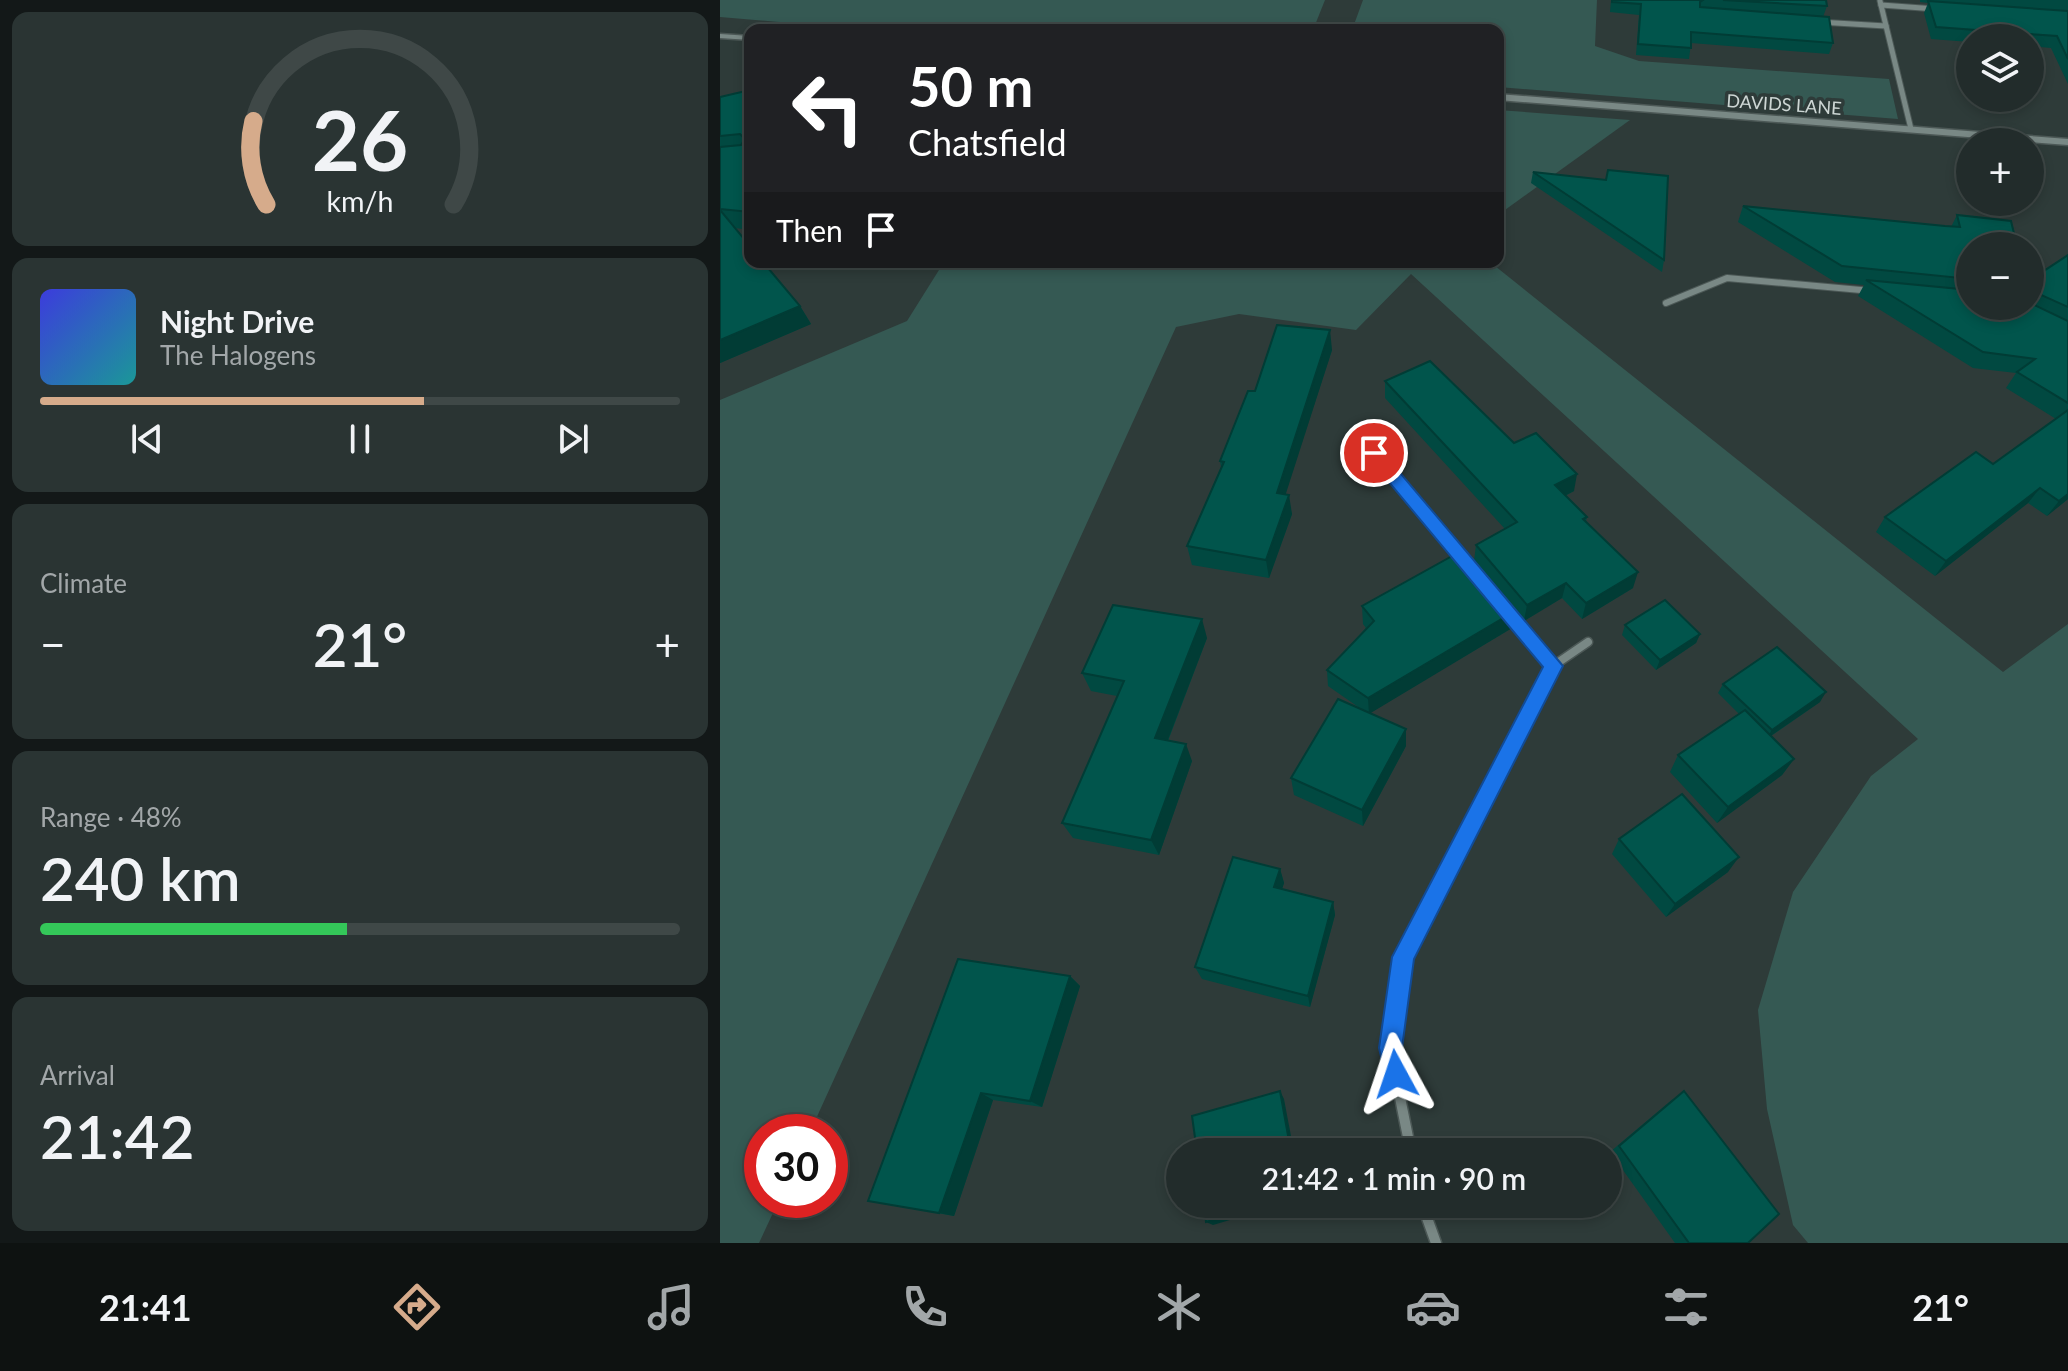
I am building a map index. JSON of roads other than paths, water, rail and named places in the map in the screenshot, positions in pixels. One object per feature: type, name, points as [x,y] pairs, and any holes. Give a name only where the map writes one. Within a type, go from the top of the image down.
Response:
[{"type":"street","points":[[1911,129],[1881,2],[1943,9]]},
{"type":"street","points":[[1810,21],[1886,26]]},
{"type":"street","points":[[720,36],[744,38]]},
{"type":"street","name":"DAVIDS LANE","points":[[1504,97],[2068,142]]},
{"type":"street","points":[[1666,303],[1727,278],[1879,292]]},
{"type":"street","points":[[1374,453],[1475,572]]},
{"type":"street","points":[[1504,608],[1553,666]]},
{"type":"street","points":[[1408,1138],[1390,1048],[1403,957],[1553,666],[1588,642]]},
{"type":"street","points":[[1427,1218],[1436,1243]]}]
